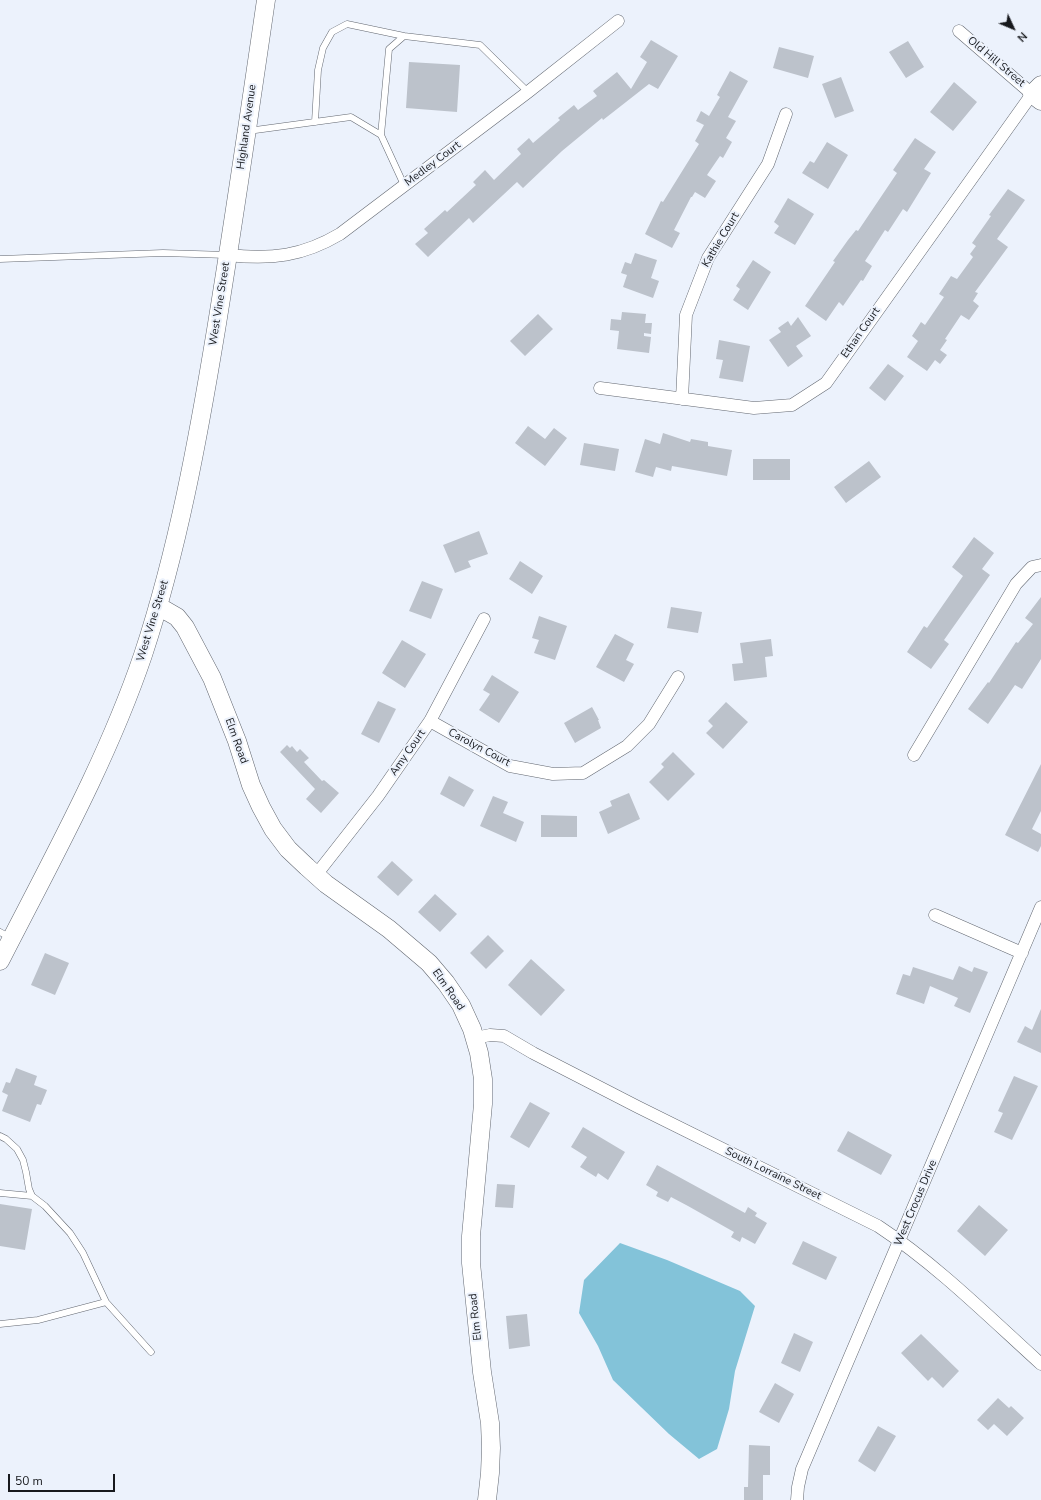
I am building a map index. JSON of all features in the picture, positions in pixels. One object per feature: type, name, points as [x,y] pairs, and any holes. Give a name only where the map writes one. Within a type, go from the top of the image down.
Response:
[{"type":"street","name":"Highland Avenue","points":[[228,255],[266,0]]},
{"type":"street","name":"Medley Court","points":[[228,255],[267,257],[294,254],[309,250],[340,234],[528,92],[618,21]]},
{"type":"street","name":"Old Hill Street","points":[[959,31],[1038,93]]},
{"type":"street","name":"Ethan Court","points":[[600,388],[754,408],[792,405],[826,383],[1038,93]]},
{"type":"street","name":"Kathie Court","points":[[682,399],[686,315],[708,258],[768,164],[786,114]]},
{"type":"street","name":"West Vine Street","points":[[0,961],[6,935],[65,834],[126,700],[143,653],[158,606],[187,491],[201,422],[228,255]]},
{"type":"street","points":[[914,755],[1016,584],[1032,567],[1041,565]]},
{"type":"street","name":"Elm Road","points":[[158,606],[177,617],[185,627],[208,671],[237,741],[251,785],[273,829],[288,849],[316,875],[389,930],[429,963],[446,983],[461,1005],[472,1029],[479,1053],[483,1079],[471,1236],[471,1263],[482,1372],[490,1423],[492,1448],[487,1500]]},
{"type":"street","name":"Amy Court","points":[[316,875],[378,796],[430,721],[484,619]]},
{"type":"street","name":"Carolyn Court","points":[[430,721],[510,766],[553,774],[583,773],[627,746],[649,724],[678,677]]},
{"type":"street","name":"West Crocus Drive","points":[[797,1500],[802,1469],[1041,907]]},
{"type":"street","points":[[935,915],[1022,953]]},
{"type":"street","name":"South Lorraine Street","points":[[475,1038],[490,1035],[504,1036],[533,1053],[638,1107],[878,1226],[900,1240],[931,1264],[1041,1364]]},
{"type":"lane","points":[[315,122],[318,70],[322,48],[332,32],[347,24],[404,36],[480,45],[528,92]]},
{"type":"lane","points":[[404,36],[389,49],[381,135],[404,185]]},
{"type":"lane","points":[[247,131],[351,117],[381,135]]},
{"type":"lane","points":[[0,259],[163,253],[228,255]]},
{"type":"lane","points":[[0,1136],[6,1139],[17,1149],[23,1160],[28,1189],[32,1196],[45,1206],[70,1233],[83,1253],[106,1302],[151,1352]]},
{"type":"lane","points":[[0,1193],[32,1196]]},
{"type":"lane","points":[[0,1324],[38,1320],[106,1302]]},
{"type":"water","points":[[620,1243],[667,1260],[740,1291],[755,1306],[735,1371],[729,1409],[717,1449],[699,1459],[669,1434],[613,1380],[598,1346],[579,1313],[584,1280]]},
{"type":"building","points":[[651,40],[678,56],[658,89],[649,84],[603,120],[602,118],[562,151],[523,188],[517,182],[473,223],[469,218],[428,257],[415,244],[428,233],[424,229],[445,210],[447,212],[476,185],[473,182],[485,170],[494,180],[521,154],[517,149],[529,138],[533,143],[560,120],[558,118],[574,105],[578,110],[597,96],[593,91],[617,72],[631,89],[647,62],[640,57]]},
{"type":"building","points":[[908,41],[924,67],[906,78],[889,52]]},
{"type":"building","points":[[779,47],[814,56],[808,78],[773,68]]},
{"type":"building","points":[[409,62],[460,65],[457,112],[406,108]]},
{"type":"building","points":[[730,71],[748,81],[728,117],[736,121],[726,138],[732,142],[723,158],[720,156],[707,175],[716,181],[705,198],[695,192],[691,197],[674,230],[680,233],[672,248],[645,234],[661,201],[663,202],[699,144],[695,141],[704,125],[696,121],[701,111],[709,116],[720,97],[717,95]]},
{"type":"building","points":[[841,77],[854,111],[835,118],[822,84]]},
{"type":"building","points":[[954,82],[977,102],[953,131],[930,112]]},
{"type":"building","points":[[915,138],[936,152],[924,169],[931,173],[907,212],[903,209],[888,232],[885,230],[865,261],[872,266],[863,281],[861,280],[843,306],[839,302],[826,321],[805,306],[835,262],[833,261],[856,230],[858,231],[897,173],[893,170]]},
{"type":"building","points":[[827,142],[848,155],[828,189],[802,173],[810,161],[814,163]]},
{"type":"building","points":[[1008,189],[1025,200],[997,239],[1008,247],[975,292],[978,293],[973,301],[979,306],[969,320],[961,315],[945,339],[947,340],[940,350],[947,355],[940,364],[935,360],[927,371],[907,357],[918,341],[912,336],[921,322],[925,325],[944,297],[939,294],[951,276],[957,279],[973,257],[970,254],[976,246],[972,243],[991,216],[989,215]]},
{"type":"building","points":[[788,198],[814,214],[795,245],[774,233],[779,226],[774,222]]},
{"type":"building","points":[[635,253],[657,260],[651,278],[659,281],[653,298],[623,287],[627,275],[621,273],[625,262],[631,264]]},
{"type":"building","points":[[753,260],[771,272],[748,310],[733,300],[740,289],[736,286]]},
{"type":"building","points":[[622,312],[646,314],[645,323],[652,323],[651,334],[644,333],[644,336],[651,337],[649,353],[617,349],[619,331],[610,330],[611,319],[621,320]]},
{"type":"building","points":[[538,314],[553,329],[525,356],[510,341]]},
{"type":"building","points":[[798,317],[811,336],[796,346],[803,356],[788,367],[769,340],[781,332],[778,328],[788,321],[791,326]]},
{"type":"building","points":[[719,340],[750,346],[743,382],[719,378],[723,360],[716,359]]},
{"type":"building","points":[[888,364],[904,376],[885,401],[869,388]]},
{"type":"building","points":[[528,426],[545,439],[554,428],[567,438],[545,466],[515,443]]},
{"type":"building","points":[[663,433],[690,442],[691,439],[708,442],[708,446],[732,450],[727,476],[672,466],[671,471],[656,467],[653,477],[635,472],[645,439],[660,444]]},
{"type":"building","points":[[584,443],[619,449],[615,471],[580,465]]},
{"type":"building","points":[[753,459],[790,459],[790,480],[753,480]]},
{"type":"building","points":[[869,461],[881,477],[846,503],[834,487]]},
{"type":"building","points":[[479,531],[488,554],[468,561],[471,567],[455,573],[443,545]]},
{"type":"building","points":[[974,537],[994,553],[982,569],[990,575],[944,640],[949,644],[931,669],[907,652],[924,626],[927,628],[963,576],[952,567]]},
{"type":"building","points":[[520,561],[543,576],[532,594],[509,579]]},
{"type":"building","points":[[422,581],[443,589],[431,619],[409,611]]},
{"type":"building","points":[[1041,597],[1041,659],[1022,689],[1015,685],[988,724],[968,709],[988,682],[989,683],[1016,642],[1018,643],[1033,624],[1025,618]]},
{"type":"building","points":[[671,607],[702,612],[698,633],[667,628]]},
{"type":"building","points":[[539,616],[567,626],[555,660],[534,653],[539,640],[532,638]]},
{"type":"building","points":[[615,634],[634,644],[626,660],[634,664],[624,682],[596,667]]},
{"type":"building","points":[[771,639],[773,656],[765,657],[767,677],[734,681],[732,664],[743,663],[740,643]]},
{"type":"building","points":[[402,640],[426,654],[405,688],[382,673]]},
{"type":"building","points":[[492,675],[519,692],[499,723],[479,710],[490,694],[483,690]]},
{"type":"building","points":[[378,701],[396,709],[379,743],[361,734]]},
{"type":"building","points":[[726,702],[748,722],[723,749],[706,733],[713,726],[708,721]]},
{"type":"building","points":[[592,707],[599,720],[601,728],[575,743],[564,723]]},
{"type":"building","points":[[287,745],[290,748],[292,746],[297,752],[300,749],[309,758],[304,762],[322,781],[324,780],[339,793],[321,813],[306,799],[315,789],[280,752]]},
{"type":"building","points":[[673,752],[695,774],[668,801],[649,782],[664,767],[661,764]]},
{"type":"building","points":[[1041,764],[1041,811],[1032,829],[1041,834],[1041,846],[1038,852],[1005,835]]},
{"type":"building","points":[[449,776],[474,790],[464,807],[440,794]]},
{"type":"building","points":[[629,793],[640,819],[608,834],[599,812],[612,806],[610,801]]},
{"type":"building","points":[[493,796],[508,802],[503,813],[524,822],[516,842],[480,826]]},
{"type":"building","points":[[541,815],[577,816],[577,837],[541,837]]},
{"type":"building","points":[[392,861],[413,880],[398,896],[377,877]]},
{"type":"building","points":[[435,894],[457,914],[440,932],[418,912]]},
{"type":"building","points":[[488,935],[504,951],[486,969],[470,953]]},
{"type":"building","points":[[45,953],[69,963],[55,995],[31,985]]},
{"type":"building","points":[[531,959],[565,990],[541,1016],[508,985]]},
{"type":"building","points":[[959,966],[972,972],[974,967],[988,972],[970,1013],[954,1006],[958,998],[930,986],[924,1004],[896,994],[903,974],[910,976],[913,967],[953,980]]},
{"type":"building","points":[[1041,1009],[1041,1053],[1017,1042],[1025,1026],[1032,1030]]},
{"type":"building","points":[[16,1068],[37,1076],[34,1085],[47,1090],[41,1105],[37,1104],[30,1122],[2,1111],[8,1095],[2,1092],[6,1082],[10,1083]]},
{"type":"building","points":[[1014,1076],[1038,1086],[1012,1140],[994,1132],[1003,1113],[998,1111]]},
{"type":"building","points":[[530,1102],[550,1113],[529,1148],[510,1137]]},
{"type":"building","points":[[583,1127],[625,1152],[608,1180],[598,1173],[596,1177],[580,1167],[587,1157],[571,1147]]},
{"type":"building","points":[[848,1131],[892,1155],[881,1175],[837,1151]]},
{"type":"building","points":[[657,1165],[745,1213],[748,1207],[757,1213],[755,1216],[767,1223],[755,1244],[742,1237],[740,1242],[731,1237],[734,1232],[671,1197],[668,1202],[656,1196],[658,1192],[646,1185]]},
{"type":"building","points":[[497,1184],[515,1185],[513,1208],[495,1207]]},
{"type":"building","points":[[0,1204],[32,1209],[25,1250],[0,1246]]},
{"type":"building","points":[[979,1205],[1008,1230],[985,1256],[957,1231]]},
{"type":"building","points":[[803,1241],[837,1257],[826,1280],[792,1264]]},
{"type":"building","points":[[527,1314],[530,1346],[509,1349],[506,1316]]},
{"type":"building","points":[[794,1333],[813,1342],[800,1372],[781,1363]]},
{"type":"building","points":[[921,1334],[959,1371],[943,1388],[932,1377],[928,1381],[901,1353]]},
{"type":"building","points":[[775,1383],[794,1394],[779,1423],[759,1412]]},
{"type":"building","points":[[998,1398],[1009,1408],[1011,1406],[1024,1418],[1007,1436],[994,1424],[988,1430],[977,1420]]},
{"type":"building","points":[[878,1426],[896,1436],[875,1472],[858,1461]]},
{"type":"building","points":[[749,1445],[770,1446],[770,1475],[763,1475],[763,1500],[744,1500],[744,1487],[748,1487]]}]
